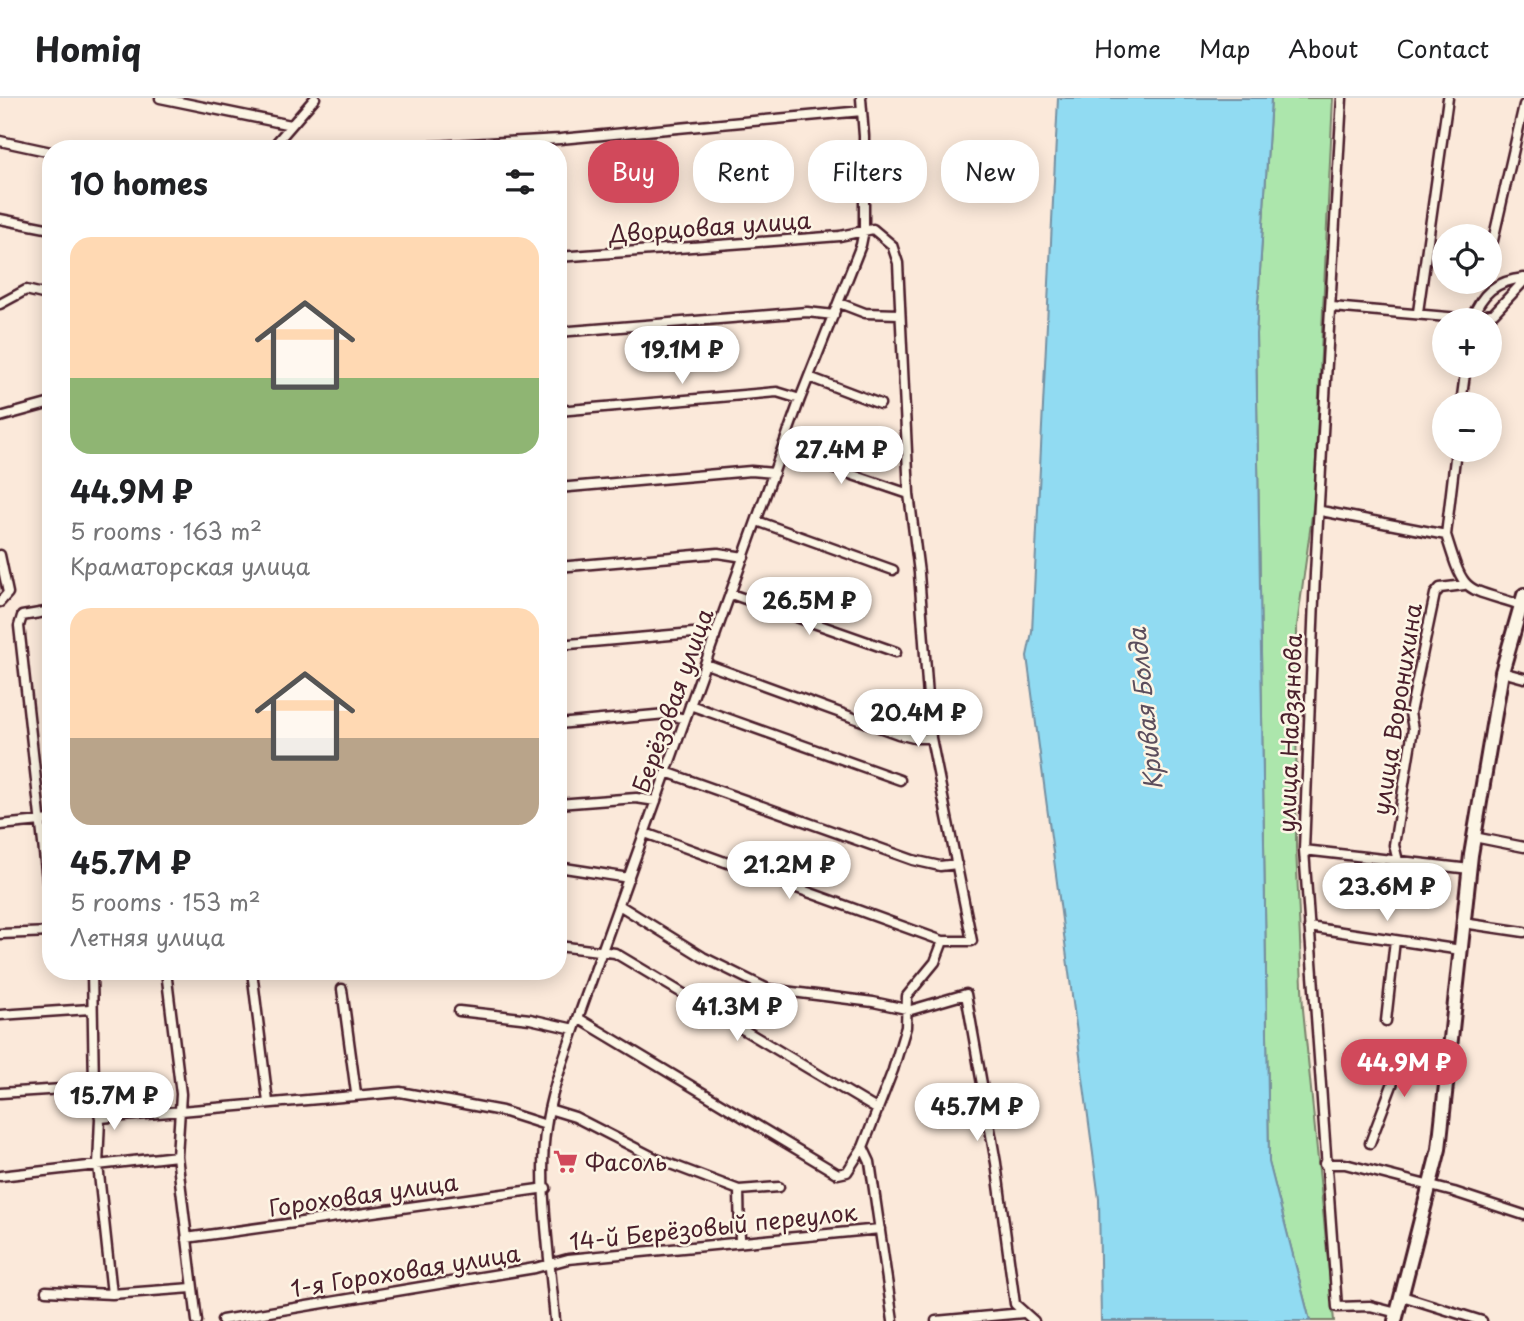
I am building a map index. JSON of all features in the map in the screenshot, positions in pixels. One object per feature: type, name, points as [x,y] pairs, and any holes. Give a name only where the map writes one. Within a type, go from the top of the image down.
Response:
[{"type":"main road","points":[[1396,1317],[1431,1187],[1449,1075],[1474,837],[1502,672],[1523,600]]},
{"type":"street","points":[[160,98],[291,125]]},
{"type":"street","points":[[279,140],[315,98]]},
{"type":"street","name":"Берёзовая улица","points":[[555,1321],[546,1188],[546,1125],[549,1109],[574,1029],[666,772],[800,399],[839,303],[864,230],[861,98]]},
{"type":"street","name":"улица Надзянова","points":[[1342,98],[1321,511],[1315,574],[1304,850],[1324,1164],[1337,1307],[1370,1306],[1396,1317]]},
{"type":"street","points":[[1418,312],[1448,98]]},
{"type":"street","points":[[1497,224],[1524,105]]},
{"type":"street","points":[[542,140],[862,111]]},
{"type":"street","points":[[0,141],[42,150]]},
{"type":"street","points":[[0,219],[42,227]]},
{"type":"street","points":[[645,833],[943,942],[972,941],[931,738],[919,573],[909,494],[898,262],[892,246],[873,229],[864,230]]},
{"type":"street","name":"Дворцовая улица","points":[[567,256],[840,236],[864,230]]},
{"type":"street","points":[[1502,281],[1524,279]]},
{"type":"street","points":[[1498,308],[1524,279]]},
{"type":"street","points":[[0,304],[26,290],[42,294]]},
{"type":"street","points":[[839,303],[865,313],[899,314]]},
{"type":"street","points":[[1332,307],[1432,314]]},
{"type":"street","points":[[567,331],[807,312],[834,315]]},
{"type":"street","points":[[809,377],[880,404]]},
{"type":"street","points":[[567,410],[777,392],[800,399]]},
{"type":"street","points":[[0,417],[42,405]]},
{"type":"street","points":[[782,451],[909,494]]},
{"type":"street","points":[[1455,462],[1446,535],[1464,585],[1472,591],[1523,600]]},
{"type":"street","points":[[567,487],[751,471],[774,473]]},
{"type":"street","points":[[1321,511],[1446,535]]},
{"type":"street","points":[[757,521],[893,570]]},
{"type":"street","points":[[567,566],[718,553],[744,557]]},
{"type":"street","points":[[0,555],[8,593],[0,602]]},
{"type":"street","name":"улица Воронихина","points":[[1398,862],[1394,845],[1413,729],[1410,713],[1435,594],[1440,588],[1464,585]]},
{"type":"street","points":[[731,594],[896,652]]},
{"type":"street","points":[[42,613],[22,616],[19,626],[42,791]]},
{"type":"street","points":[[567,644],[693,633],[715,637]]},
{"type":"street","points":[[706,664],[898,734],[931,738]]},
{"type":"street","points":[[1502,672],[1524,678]]},
{"type":"street","points":[[691,705],[901,780]]},
{"type":"street","points":[[567,723],[666,714],[685,719]]},
{"type":"street","points":[[666,772],[913,860],[940,866],[957,864]]},
{"type":"street","points":[[567,803],[636,798],[656,801]]},
{"type":"street","points":[[0,825],[42,820]]},
{"type":"street","points":[[1474,837],[1524,847]]},
{"type":"street","points":[[1304,850],[1469,869]]},
{"type":"street","points":[[567,868],[629,878]]},
{"type":"street","points":[[619,905],[703,957],[768,989],[873,1002],[904,1009],[921,1009],[965,994],[996,1163],[1015,1304],[1034,1321]]},
{"type":"street","points":[[1463,923],[1524,932]]},
{"type":"street","points":[[1309,927],[1461,950]]},
{"type":"street","points":[[0,934],[42,932]]},
{"type":"street","points":[[1386,1021],[1395,940]]},
{"type":"street","points":[[578,1018],[838,1174],[847,1172],[863,1147],[903,1042],[907,996],[930,969],[943,942]]},
{"type":"street","points":[[567,947],[615,953],[878,1110]]},
{"type":"street","points":[[92,980],[90,1009],[94,1087],[100,1118],[98,1165],[112,1294]]},
{"type":"street","points":[[167,980],[181,1094],[177,1156],[197,1321]]},
{"type":"street","points":[[254,980],[268,1102]]},
{"type":"street","points":[[342,989],[356,1093]]},
{"type":"street","points":[[0,1015],[90,1009]]},
{"type":"street","points":[[459,1011],[530,1019],[574,1029]]},
{"type":"street","points":[[1370,1143],[1396,1072],[1449,1075]]},
{"type":"street","points":[[0,1093],[94,1087]]},
{"type":"street","points":[[100,1118],[356,1093],[400,1092],[502,1111],[546,1125]]},
{"type":"street","points":[[549,1109],[575,1117],[657,1159],[739,1190],[779,1187]]},
{"type":"street","points":[[863,1147],[870,1162],[893,1321]]},
{"type":"street","points":[[0,1176],[177,1156]]},
{"type":"street","points":[[1324,1164],[1345,1164],[1524,1215]]},
{"type":"street","name":"Гороховая улица","points":[[186,1238],[546,1188]]},
{"type":"street","points":[[739,1190],[740,1242]]},
{"type":"street","name":"14-й Берёзовый переулок","points":[[551,1262],[880,1229]]},
{"type":"street","name":"1-я Гороховая улица","points":[[222,1320],[535,1268],[551,1262]]},
{"type":"street","points":[[46,1291],[112,1294],[192,1288]]},
{"type":"street","points":[[1402,1296],[1482,1321]]},
{"type":"street","points":[[936,1321],[1023,1313]]},
{"type":"green space","points":[[1271,98],[1333,98],[1314,501],[1297,626],[1296,847],[1303,1009],[1334,1321],[1310,1321],[1269,1163],[1256,334]]},
{"type":"water","name":"Кривая Болда","points":[[1058,98],[1271,98],[1256,334],[1269,1162],[1310,1321],[1101,1321],[1099,1199],[1027,656],[1032,632]]},
{"type":"place","name":"Фасоль","points":[[565,1161]]}]
